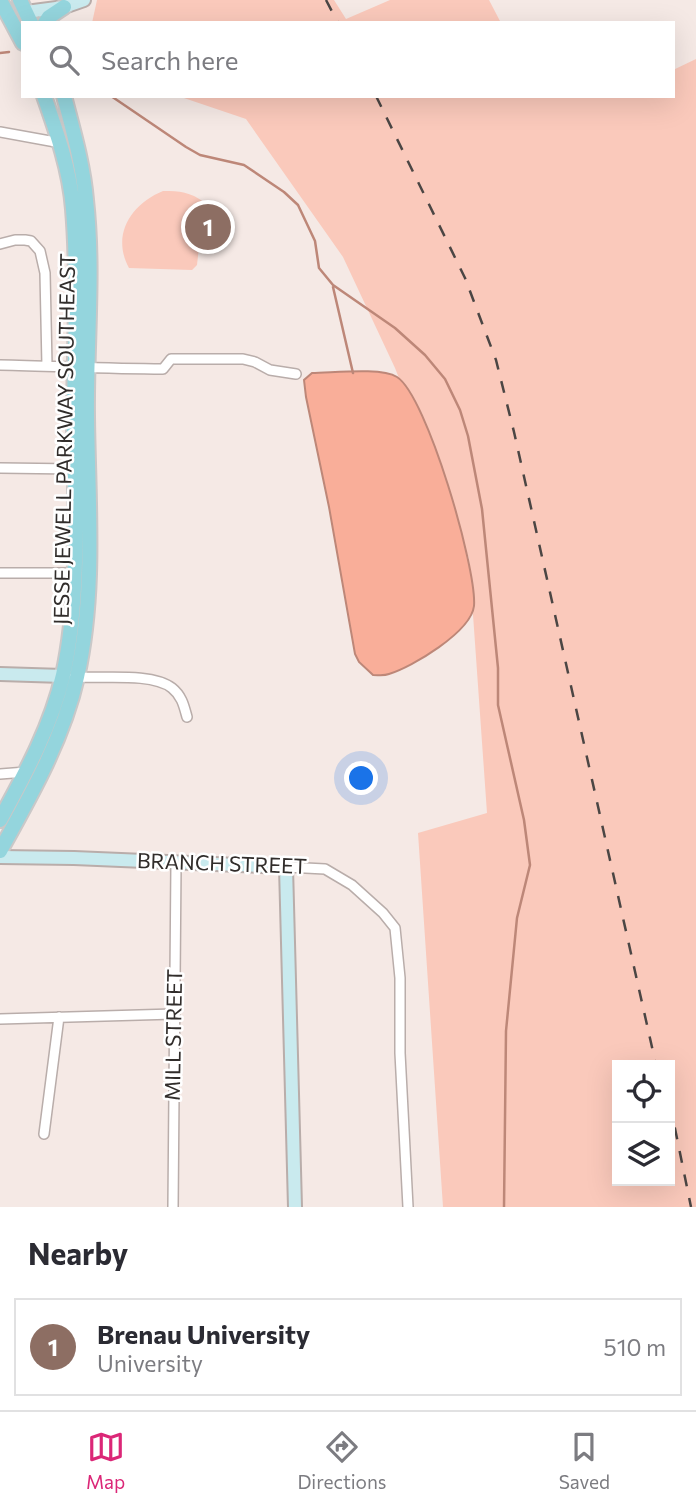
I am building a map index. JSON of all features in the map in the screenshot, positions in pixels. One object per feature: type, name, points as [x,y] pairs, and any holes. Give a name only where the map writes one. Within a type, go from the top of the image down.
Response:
[{"type":"main road","points":[[1,0],[21,39]]},
{"type":"main road","points":[[46,21],[49,16],[64,7]]},
{"type":"main road","name":"JESSE JEWELL PARKWAY SOUTHEAST","points":[[0,820],[26,772],[70,677],[86,626],[89,562],[73,208],[61,143],[45,98]]},
{"type":"main road","name":"JESSE JEWELL PARKWAY SOUTHEAST","points":[[0,851],[44,771],[67,713],[80,367],[89,276],[86,202],[81,164],[64,98]]},
{"type":"street","points":[[26,12],[64,7],[84,0]]},
{"type":"street","points":[[0,132],[61,143]]},
{"type":"street","points":[[0,244],[31,241],[40,251],[45,273],[47,366]]},
{"type":"street","points":[[0,365],[163,369],[171,359],[243,359],[256,362],[270,370],[296,374]]},
{"type":"street","points":[[0,468],[75,469]]},
{"type":"street","points":[[0,573],[74,573]]},
{"type":"street","points":[[0,674],[159,680],[173,688],[182,699],[187,717]]},
{"type":"street","points":[[0,774],[26,772]]},
{"type":"street","name":"BRANCH STREET","points":[[0,857],[325,869],[352,885],[383,913],[395,928],[398,938],[400,1053],[408,1207]]},
{"type":"street","name":"MILL STREET","points":[[173,1207],[176,864]]},
{"type":"street","points":[[286,867],[295,1207]]},
{"type":"street","points":[[0,1019],[174,1014]]},
{"type":"street","points":[[44,1135],[59,1017]]},
{"type":"shaded area","points":[[97,0],[334,0],[346,19],[390,0],[489,0],[500,21],[92,21]]},
{"type":"shaded area","points":[[696,59],[696,1207],[443,1207],[418,833],[487,813],[469,558],[395,368],[343,257],[246,119],[184,98],[675,98],[675,69]]},
{"type":"shaded area","points":[[163,191],[185,193],[204,202],[197,265],[192,270],[129,268],[122,244],[127,222],[142,204]]},
{"type":"shaded area","points":[[368,371],[397,377],[409,391],[422,416],[459,522],[473,586],[474,606],[470,616],[463,627],[439,647],[412,664],[387,675],[373,675],[359,662],[355,654],[306,397],[304,380],[312,373]]},
{"type":"waterway","points":[[0,53],[9,52]]},
{"type":"waterway","points":[[114,98],[200,155],[244,165],[284,192],[298,205],[315,241],[319,268],[333,285],[395,328],[425,355],[445,379],[460,410],[468,436],[482,509],[498,668],[498,705],[524,820],[530,865],[517,918],[506,1031],[504,1207]]},
{"type":"waterway","points":[[333,287],[353,373]]},
{"type":"railway","points":[[326,0],[337,21]]},
{"type":"railway","points":[[377,98],[465,278],[496,360],[655,1060]]},
{"type":"railway","points":[[674,1123],[691,1207]]},
{"type":"place","name":"Brenau University","points":[[208,227]]}]
